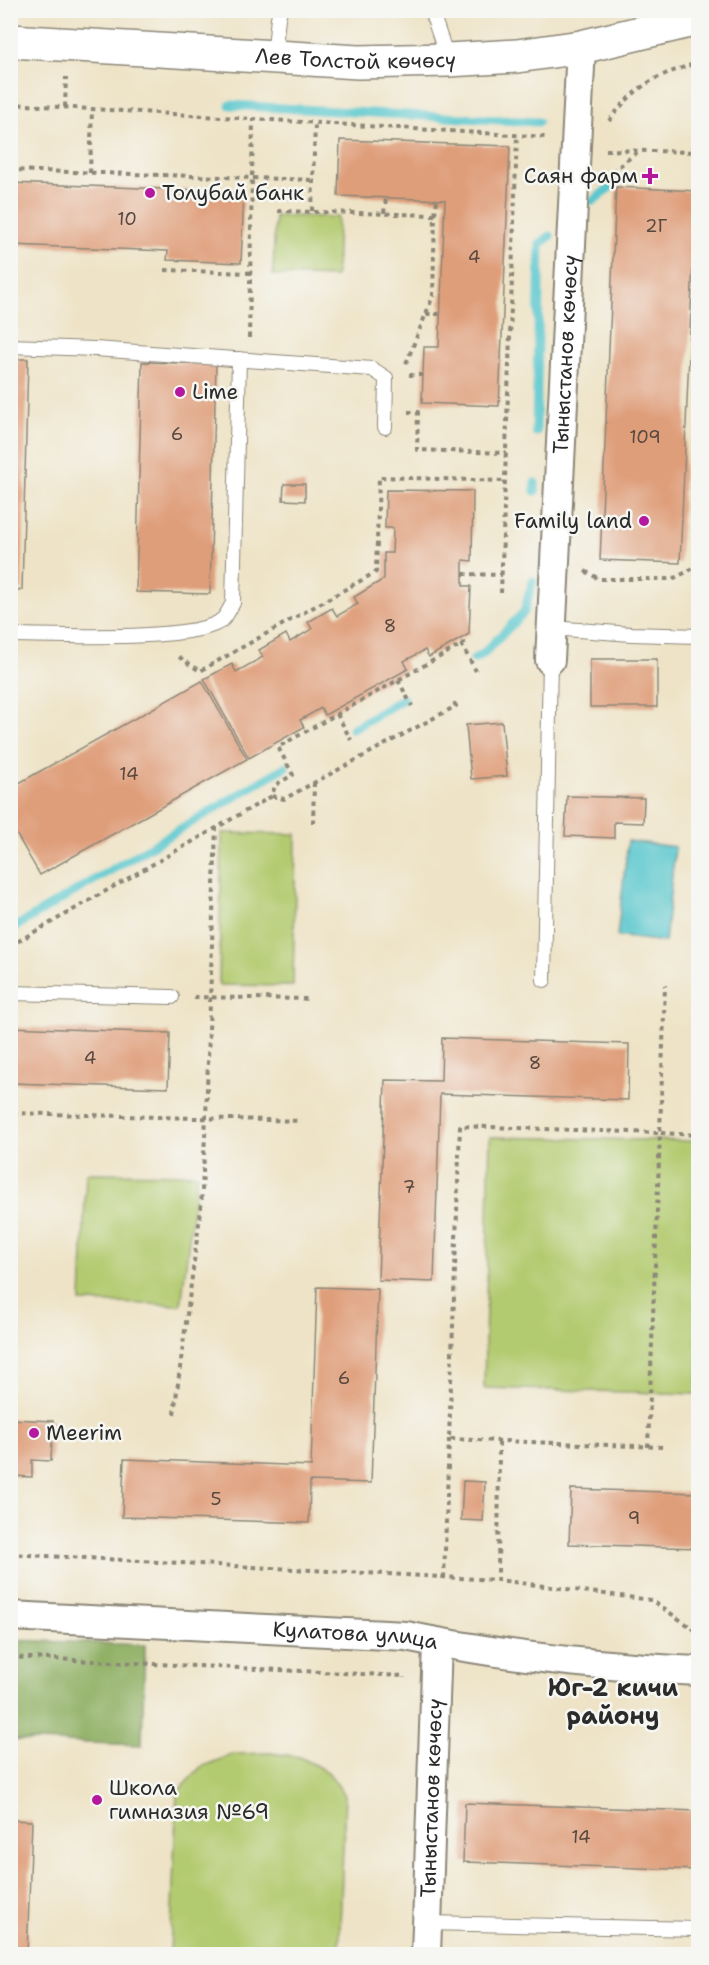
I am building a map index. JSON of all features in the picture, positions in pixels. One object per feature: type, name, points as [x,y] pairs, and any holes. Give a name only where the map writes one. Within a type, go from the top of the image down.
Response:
[{"type":"main road","name":"Лев Толстой көчөсү","points":[[10,41],[358,62],[448,60],[517,56],[581,47],[699,18]]},
{"type":"street","name":"Тыныстанов көчөсү","points":[[550,660],[581,47]]},
{"type":"street","name":"Кулатова улица","points":[[10,1616],[406,1636],[436,1643],[573,1661],[699,1671]]},
{"type":"street","name":"Тыныстанов көчөсү","points":[[426,1954],[436,1643]]},
{"type":"lane","points":[[274,57],[280,10]]},
{"type":"lane","points":[[431,10],[448,60]]},
{"type":"lane","points":[[10,346],[94,349],[372,369],[386,378],[385,427]]},
{"type":"lane","points":[[10,635],[149,636],[204,628],[223,620],[232,603],[244,359]]},
{"type":"lane","points":[[552,628],[699,636]]},
{"type":"lane","points":[[544,980],[550,660]]},
{"type":"lane","points":[[10,993],[172,997]]},
{"type":"lane","points":[[427,1923],[699,1929]]},
{"type":"path","points":[[602,130],[622,103],[644,84],[669,71],[699,63]]},
{"type":"path","points":[[65,107],[66,76]]},
{"type":"path","points":[[10,104],[553,137]]},
{"type":"path","points":[[90,173],[92,110]]},
{"type":"path","points":[[244,359],[250,273],[253,119]]},
{"type":"path","points":[[312,211],[315,123]]},
{"type":"path","points":[[501,593],[517,135]]},
{"type":"path","points":[[604,150],[699,152]]},
{"type":"path","points":[[596,184],[640,151]]},
{"type":"path","points":[[10,170],[314,180]]},
{"type":"path","points":[[384,213],[386,198]]},
{"type":"path","points":[[423,375],[401,375],[433,296],[436,200]]},
{"type":"path","points":[[278,211],[435,214]]},
{"type":"path","points":[[165,270],[250,273]]},
{"type":"path","points":[[426,314],[441,314]]},
{"type":"path","points":[[385,411],[418,412],[417,450],[506,453]]},
{"type":"path","points":[[149,636],[200,671],[376,572],[379,477],[505,481]]},
{"type":"path","points":[[583,569],[599,579],[672,579],[699,563]]},
{"type":"path","points":[[463,574],[502,575]]},
{"type":"path","points":[[10,946],[272,795],[275,785],[293,775],[278,747],[468,641]]},
{"type":"path","points":[[461,645],[477,671]]},
{"type":"path","points":[[398,680],[412,706]]},
{"type":"path","points":[[272,795],[284,799],[456,706],[452,699]]},
{"type":"path","points":[[337,714],[351,740]]},
{"type":"path","points":[[313,823],[314,783]]},
{"type":"path","points":[[174,1414],[201,1208],[216,827]]},
{"type":"path","points":[[648,1447],[665,985]]},
{"type":"path","points":[[172,997],[308,999]]},
{"type":"path","points":[[13,1113],[301,1121]]},
{"type":"path","points":[[444,1578],[460,1126],[699,1135]]},
{"type":"path","points":[[449,1439],[662,1447]]},
{"type":"path","points":[[498,1580],[499,1442]]},
{"type":"path","points":[[10,1554],[498,1580],[651,1600],[699,1632]]},
{"type":"path","points":[[10,1657],[404,1676],[403,1688]]},
{"type":"green space","points":[[275,216],[338,217],[336,277],[273,275]]},
{"type":"green space","points":[[222,833],[296,834],[293,986],[219,985]]},
{"type":"green space","points":[[490,1137],[698,1141],[698,1394],[484,1388]]},
{"type":"green space","points":[[86,1173],[197,1174],[181,1305],[81,1302]]},
{"type":"green space","points":[[11,1640],[145,1645],[142,1745],[11,1740]]},
{"type":"green space","points":[[270,1753],[300,1757],[328,1772],[345,1795],[339,1954],[170,1954],[177,1792],[201,1767],[234,1754]]},
{"type":"water","points":[[628,841],[675,847],[665,942],[617,936]]},
{"type":"building","points":[[340,140],[510,146],[499,406],[422,403],[424,347],[439,347],[445,200],[338,196]]},
{"type":"building","points":[[10,183],[244,192],[241,263],[167,260],[168,251],[10,245]]},
{"type":"building","points":[[616,187],[698,191],[698,262],[693,262],[680,563],[600,560]]},
{"type":"building","points":[[10,359],[28,359],[22,590],[10,590]]},
{"type":"building","points":[[142,362],[216,364],[210,594],[136,592]]},
{"type":"building","points":[[284,484],[305,484],[305,501],[283,500]]},
{"type":"building","points":[[386,490],[473,491],[472,561],[463,560],[463,586],[471,586],[469,634],[429,657],[425,650],[404,661],[408,669],[325,715],[321,708],[300,720],[304,727],[249,758],[204,679],[232,664],[236,672],[263,657],[259,650],[286,634],[290,642],[312,629],[308,622],[332,608],[337,616],[358,604],[354,597],[384,579],[384,553],[392,553],[393,528],[385,528]]},
{"type":"building","points":[[590,659],[657,659],[657,707],[590,707]]},
{"type":"building","points":[[202,681],[247,759],[40,875],[10,823],[10,788]]},
{"type":"building","points":[[502,722],[507,776],[471,779],[466,725]]},
{"type":"building","points":[[567,796],[644,798],[643,823],[614,822],[614,838],[565,836]]},
{"type":"building","points":[[10,1027],[170,1033],[168,1088],[10,1083]]},
{"type":"building","points":[[442,1038],[629,1044],[628,1100],[440,1094],[434,1282],[378,1280],[385,1080],[441,1081]]},
{"type":"building","points":[[317,1287],[378,1289],[371,1483],[310,1481],[309,1523],[122,1517],[124,1459],[311,1466]]},
{"type":"building","points":[[10,1419],[53,1421],[51,1461],[32,1460],[32,1477],[10,1476]]},
{"type":"building","points":[[463,1481],[485,1482],[483,1521],[461,1520]]},
{"type":"building","points":[[571,1489],[698,1493],[698,1548],[569,1544]]},
{"type":"building","points":[[465,1803],[698,1811],[698,1870],[463,1862]]},
{"type":"building","points":[[10,1820],[32,1821],[27,1954],[10,1954]]},
{"type":"waterway","points":[[230,105],[538,122]]},
{"type":"waterway","points":[[593,201],[620,179]]},
{"type":"waterway","points":[[536,432],[540,244],[550,236]]},
{"type":"waterway","points":[[535,483],[535,491]]},
{"type":"waterway","points":[[474,659],[483,654],[524,612],[533,581]]},
{"type":"waterway","points":[[352,729],[403,699]]},
{"type":"waterway","points":[[10,930],[285,767]]},
{"type":"place","name":"Саян фарм","points":[[650,176]]},
{"type":"place","name":"Толубай банк","points":[[150,193]]},
{"type":"place","name":"Lime","points":[[180,392]]},
{"type":"place","name":"Family land","points":[[644,521]]},
{"type":"place","name":"Meerim","points":[[34,1433]]},
{"type":"place","name":"Школа гимназия №69","points":[[97,1800]]},
{"type":"district","name":"Юг-2 кичи району","points":[[613,1702]]}]
